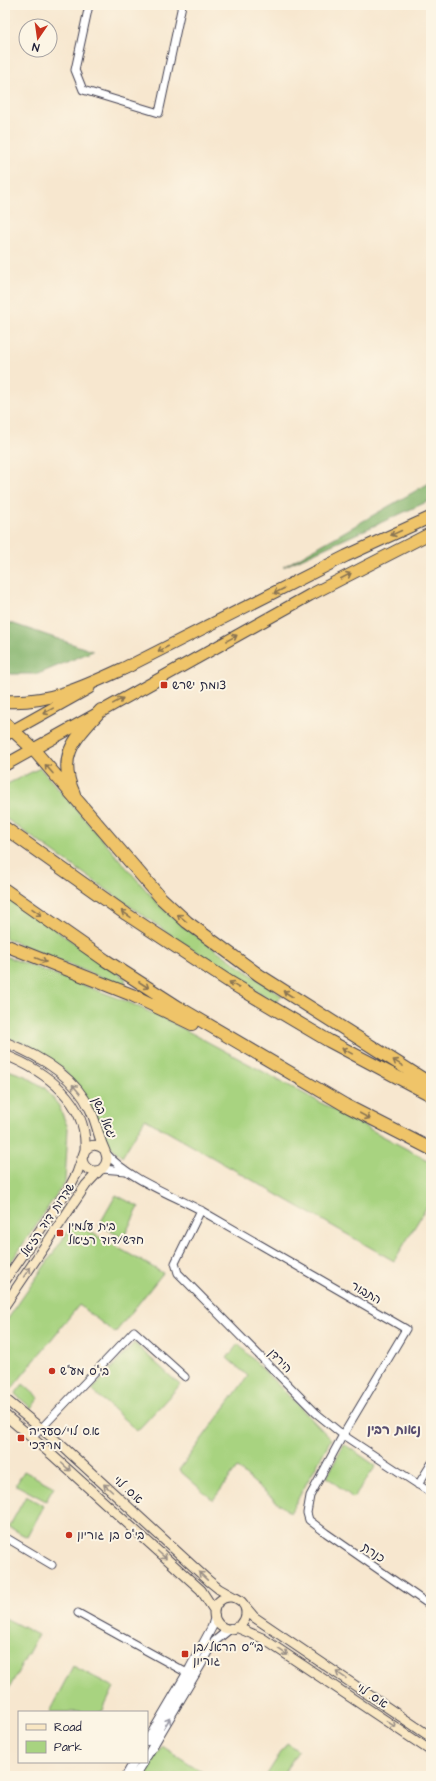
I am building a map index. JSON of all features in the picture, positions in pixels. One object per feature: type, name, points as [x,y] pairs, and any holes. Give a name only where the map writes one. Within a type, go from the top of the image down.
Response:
[{"type":"highway","points":[[431,517],[346,556],[8,730],[33,749],[161,898],[192,926],[259,975],[431,1084]]},
{"type":"highway","points":[[8,763],[310,595],[431,533]]},
{"type":"highway","points":[[5,701],[30,701],[68,693],[132,665]]},
{"type":"highway","points":[[101,710],[74,742],[68,755],[67,772],[70,785],[76,799],[104,833]]},
{"type":"highway","points":[[5,828],[126,914],[231,984],[329,1041],[431,1095]]},
{"type":"highway","points":[[5,890],[105,960],[178,1007],[345,1105]]},
{"type":"highway","points":[[5,946],[116,988],[170,1013],[345,1105],[431,1148]]},
{"type":"main road","name":"יגאל בשן","points":[[5,1042],[33,1054],[46,1062],[71,1083],[89,1107],[105,1151]]},
{"type":"main road","name":"יגאל בשן","points":[[5,1055],[39,1072],[51,1081],[70,1101],[83,1124],[85,1134],[83,1154]]},
{"type":"main road","points":[[96,1145],[105,1151],[107,1160],[101,1170],[91,1171],[84,1166],[83,1154],[92,1146],[96,1145]]},
{"type":"main road","name":"שדרות דוד רזיאל","points":[[5,1281],[69,1188],[77,1173],[83,1154]]},
{"type":"main road","name":"שדרות דוד רזיאל","points":[[5,1305],[86,1186],[101,1170]]},
{"type":"main road","name":"א.ס. לוי","points":[[5,1399],[42,1429],[209,1581],[219,1589],[235,1598]]},
{"type":"main road","name":"א.ס. לוי","points":[[5,1415],[33,1438],[201,1590],[214,1613]]},
{"type":"main road","points":[[224,1598],[235,1598],[243,1604],[245,1609],[244,1620],[234,1628],[221,1626],[214,1613],[216,1604],[224,1598]]},
{"type":"main road","name":"א.ס. לוי","points":[[243,1604],[254,1617],[431,1737]]},
{"type":"main road","name":"א.ס. לוי","points":[[234,1628],[262,1638],[431,1751]]},
{"type":"street","points":[[89,5],[76,70],[82,90],[159,113],[182,5]]},
{"type":"street","name":"התבור","points":[[105,1151],[112,1160],[131,1174]]},
{"type":"street","name":"התבור","points":[[101,1170],[122,1170],[131,1174],[200,1210],[406,1329],[343,1435],[310,1496],[307,1513]]},
{"type":"street","name":"הירדן","points":[[200,1210],[175,1263],[178,1273],[316,1413],[343,1435],[431,1493]]},
{"type":"street","points":[[33,1438],[134,1331],[185,1377]]},
{"type":"street","points":[[418,1485],[431,1464]]},
{"type":"street","name":"כנרת","points":[[307,1513],[309,1520],[326,1533],[431,1606]]},
{"type":"street","points":[[5,1537],[52,1565]]},
{"type":"street","points":[[78,1613],[187,1673]]},
{"type":"street","points":[[148,1738],[187,1673],[212,1627],[214,1613]]},
{"type":"street","points":[[148,1754],[211,1647],[223,1633],[234,1628]]},
{"type":"street","points":[[126,1776],[133,1763]]},
{"type":"street","points":[[135,1776],[143,1763]]},
{"type":"green space","points":[[431,482],[431,500],[283,567]]},
{"type":"green space","points":[[5,621],[93,651],[38,674],[10,674],[5,671]]},
{"type":"green space","points":[[40,768],[160,906],[181,925],[282,996],[275,1003],[171,935],[5,818],[5,785]]},
{"type":"green space","points":[[5,895],[125,978],[126,988],[5,938]]},
{"type":"green space","points":[[5,956],[126,1001],[169,1021],[431,1162],[431,1200],[394,1261],[145,1119],[122,1157],[103,1139],[66,1072],[49,1058],[27,1045],[5,1037]]},
{"type":"green space","points":[[5,1069],[25,1076],[45,1088],[59,1106],[68,1128],[65,1182],[5,1271]]},
{"type":"green space","points":[[116,1195],[139,1207],[123,1238],[99,1225]]},
{"type":"green space","points":[[74,1223],[163,1273],[115,1333],[79,1305],[9,1392],[5,1387],[5,1323]]},
{"type":"green space","points":[[134,1343],[180,1385],[137,1431],[92,1390]]},
{"type":"green space","points":[[238,1344],[331,1439],[290,1513],[237,1468],[213,1500],[179,1470],[248,1376],[227,1358]]},
{"type":"green space","points":[[23,1384],[39,1398],[31,1408],[15,1394]]},
{"type":"green space","points":[[344,1444],[376,1466],[353,1498],[327,1477]]},
{"type":"green space","points":[[24,1471],[54,1487],[46,1501],[16,1485]]},
{"type":"green space","points":[[26,1496],[44,1506],[27,1537],[9,1527]]},
{"type":"green space","points":[[5,1618],[38,1635],[5,1696]]},
{"type":"green space","points":[[73,1666],[114,1687],[102,1711],[50,1711]]},
{"type":"green space","points":[[287,1743],[298,1751],[282,1776],[266,1776]]},
{"type":"green space","points":[[162,1746],[209,1776],[143,1776]]},
{"type":"place","name":"צומת ישרש","points":[[164,685]]},
{"type":"place","name":"בית עלמין חדש/דוד רזיאל","points":[[60,1233]]},
{"type":"place","name":"בי\"ס מע\"ש","points":[[52,1371]]},
{"type":"place","name":"א.ס לוי/סעדיה מרדכי","points":[[21,1438]]},
{"type":"place","name":"בי\"ס בן גוריון","points":[[69,1535]]},
{"type":"place","name":"בי״ס הראל/בן גוריון","points":[[185,1654]]},
{"type":"district","name":"נאות רבין","points":[[394,1430]]}]
